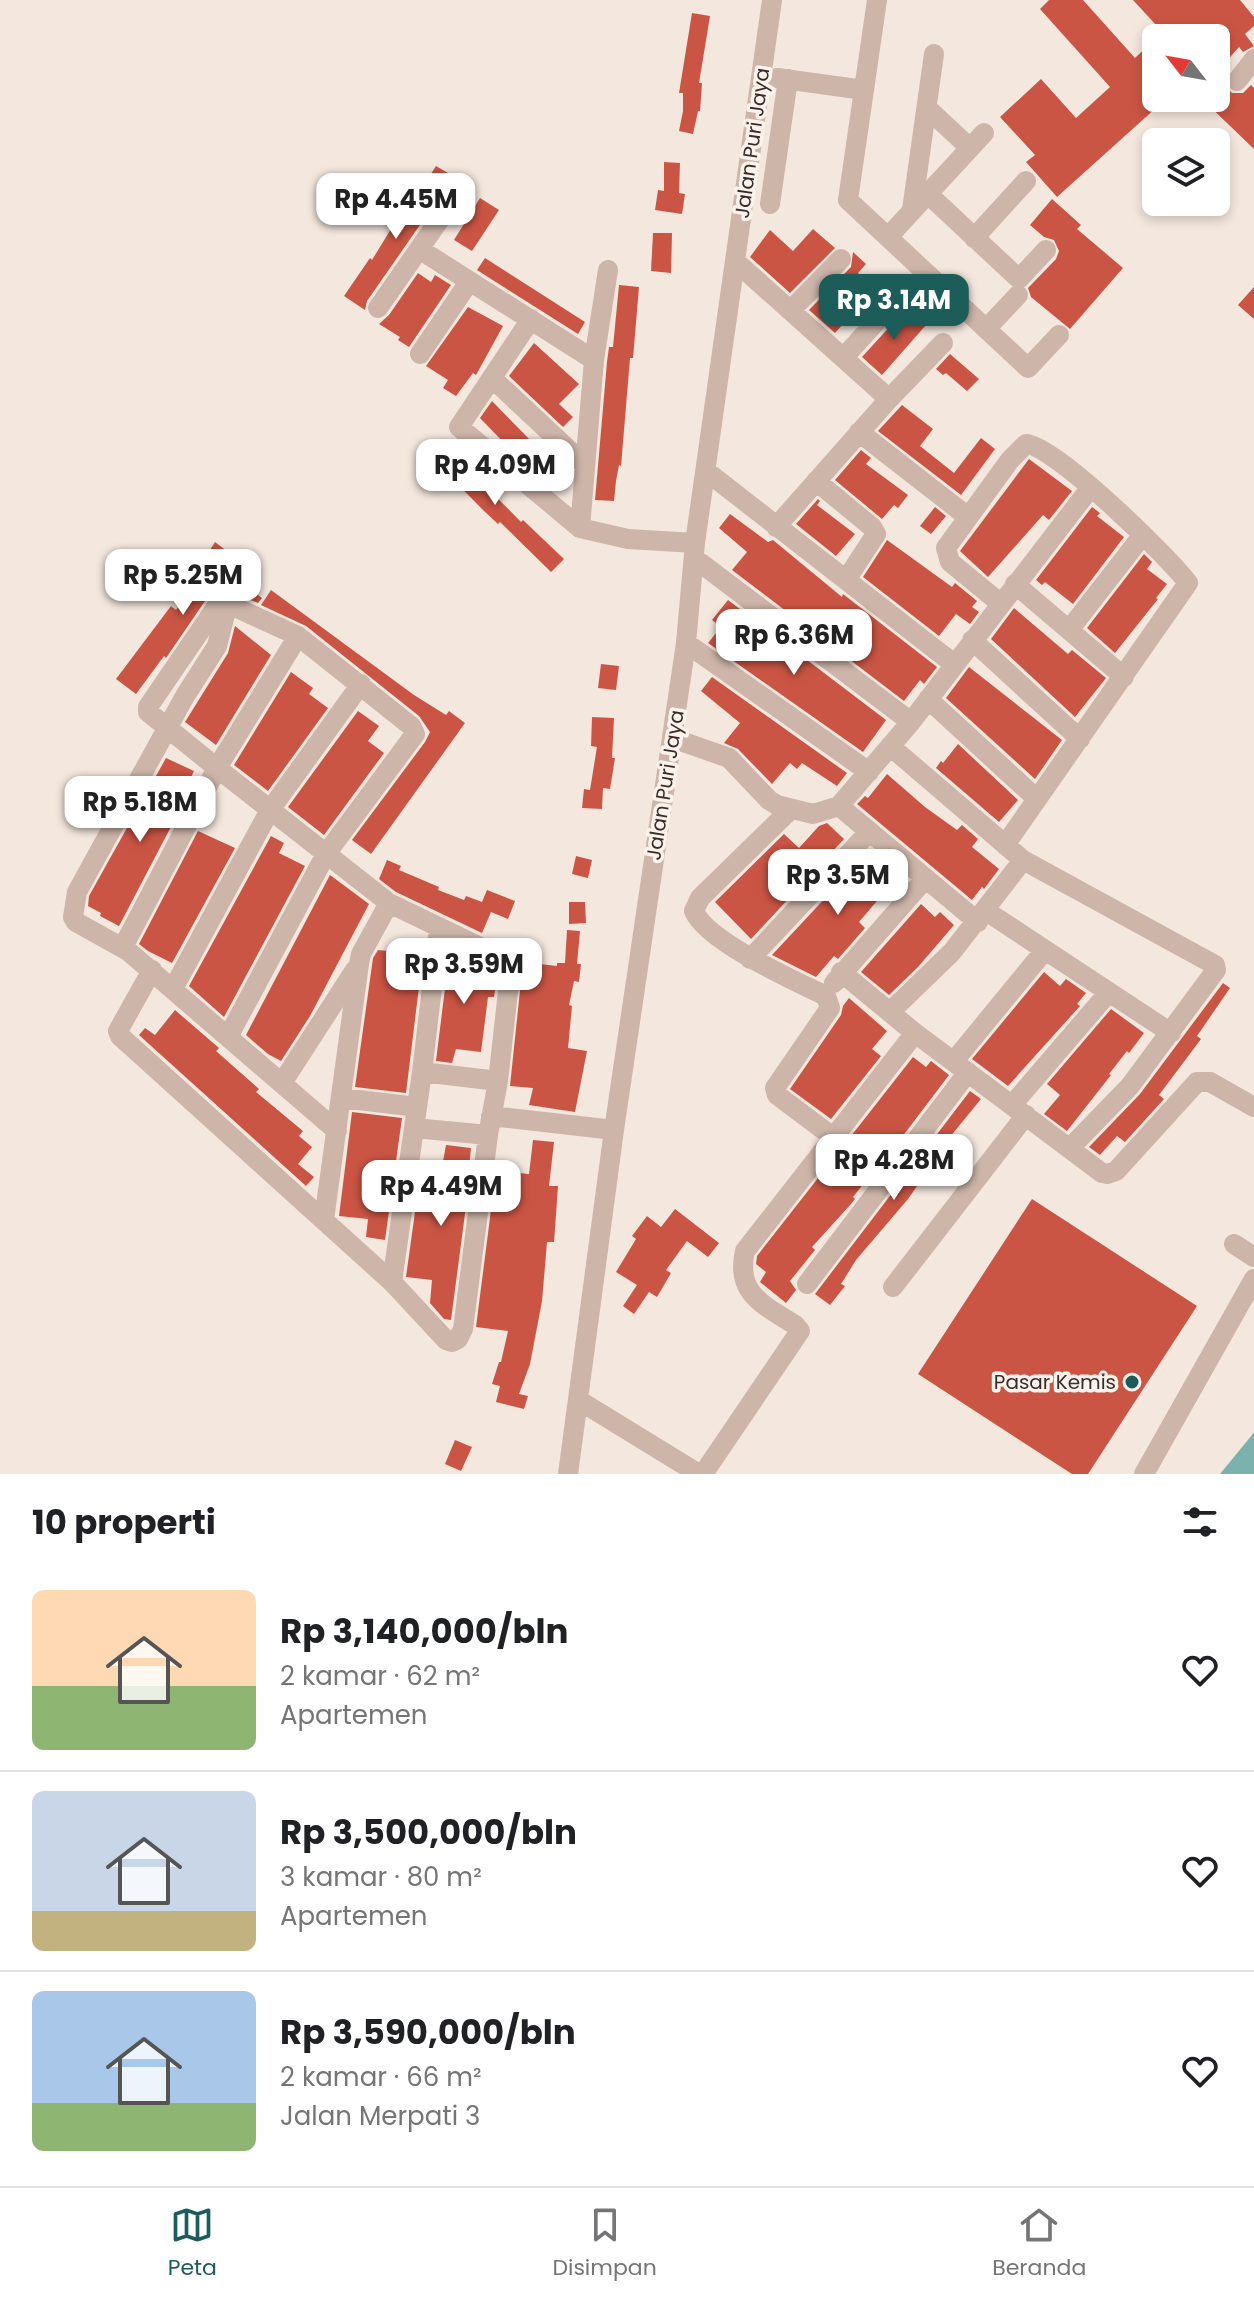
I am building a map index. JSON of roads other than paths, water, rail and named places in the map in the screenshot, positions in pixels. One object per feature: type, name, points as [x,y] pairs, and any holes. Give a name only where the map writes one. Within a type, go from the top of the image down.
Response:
[{"type":"street","name":"Jalan Puri Jaya","points":[[568,1474],[580,1401],[605,1130],[672,738],[686,643],[688,547],[706,471],[772,0]]},
{"type":"street","points":[[877,0],[848,200],[1028,368],[1059,335]]},
{"type":"street","points":[[912,210],[934,54]]},
{"type":"street","points":[[1237,81],[1254,59]]},
{"type":"street","points":[[762,76],[864,90]]},
{"type":"street","points":[[770,204],[788,79]]},
{"type":"street","points":[[888,237],[977,141],[927,108]]},
{"type":"street","points":[[974,238],[1026,181]]},
{"type":"street","points":[[378,308],[463,186]]},
{"type":"street","points":[[928,194],[1019,279],[1046,250]]},
{"type":"street","points":[[419,249],[594,360]]},
{"type":"street","points":[[791,310],[841,259]]},
{"type":"street","points":[[735,261],[889,399]]},
{"type":"street","points":[[580,528],[594,360],[608,270]]},
{"type":"street","points":[[420,354],[469,282]]},
{"type":"street","points":[[986,329],[1018,295]]},
{"type":"street","points":[[844,357],[895,301]]},
{"type":"street","points":[[531,319],[459,427],[580,528],[628,539],[688,547],[911,722]]},
{"type":"street","points":[[776,527],[943,343]]},
{"type":"street","points":[[492,378],[585,465]]},
{"type":"street","points":[[859,432],[968,517]]},
{"type":"street","points":[[1000,603],[948,559],[946,548],[1010,460],[1026,444],[1038,446],[1091,487],[1175,568],[1188,586],[1005,845]]},
{"type":"street","points":[[706,471],[954,664]]},
{"type":"street","points":[[816,481],[876,530],[875,539],[846,580]]},
{"type":"street","points":[[672,738],[729,758],[769,800],[790,810],[813,814],[839,806],[911,722],[1091,487]]},
{"type":"street","points":[[1069,630],[1142,536]]},
{"type":"street","points":[[1015,584],[1124,677]]},
{"type":"street","points":[[152,970],[118,1031],[120,1036],[392,1282],[446,1340],[455,1341],[461,1337],[498,1081],[511,965],[501,957],[389,903],[326,854],[217,768],[147,708],[217,606],[228,603],[298,636],[361,684],[411,726],[415,734],[326,854],[228,1037]]},
{"type":"street","points":[[123,947],[217,768],[298,636]]},
{"type":"street","points":[[972,640],[1080,739]]},
{"type":"street","points":[[686,643],[869,772]]},
{"type":"street","points":[[173,989],[270,810],[361,684]]},
{"type":"street","points":[[928,699],[1037,799]]},
{"type":"street","points":[[167,727],[74,901],[73,917],[76,922],[123,947],[152,970],[337,1131]]},
{"type":"street","points":[[890,746],[1023,860],[1215,965],[1216,970],[1130,1086],[1070,1148]]},
{"type":"street","points":[[839,806],[925,879],[982,916],[1045,950],[1171,1033]]},
{"type":"street","points":[[790,810],[700,898],[694,911],[700,921],[750,959],[826,996],[830,1008],[775,1088],[777,1095],[833,1137]]},
{"type":"street","points":[[750,959],[869,832]]},
{"type":"street","points":[[891,1011],[952,952],[1023,860]]},
{"type":"street","points":[[826,996],[841,972],[925,879]]},
{"type":"street","points":[[324,1220],[361,954],[389,903]]},
{"type":"street","points":[[392,1282],[439,928]]},
{"type":"street","points":[[807,1284],[1045,950]]},
{"type":"street","points":[[282,1083],[359,964]]},
{"type":"street","points":[[841,972],[915,1033],[1102,1173],[1116,1171],[1197,1082],[1210,1082],[1254,1107]]},
{"type":"street","points":[[893,1287],[1019,1110],[1109,992]]},
{"type":"street","points":[[580,1401],[701,1474],[800,1331],[751,1293],[743,1277],[745,1251],[915,1033]]},
{"type":"street","points":[[422,1072],[498,1081]]},
{"type":"street","points":[[342,1098],[417,1107]]},
{"type":"street","points":[[414,1128],[562,1125],[605,1130]]},
{"type":"street","points":[[1234,1244],[1254,1257]]},
{"type":"street","points":[[1144,1474],[1254,1279]]},
{"type":"water","points":[[1254,1432],[1254,1474],[1220,1474],[1252,1435]]},
{"type":"place","name":"Pasar Kemis","points":[[1132,1382]]}]
